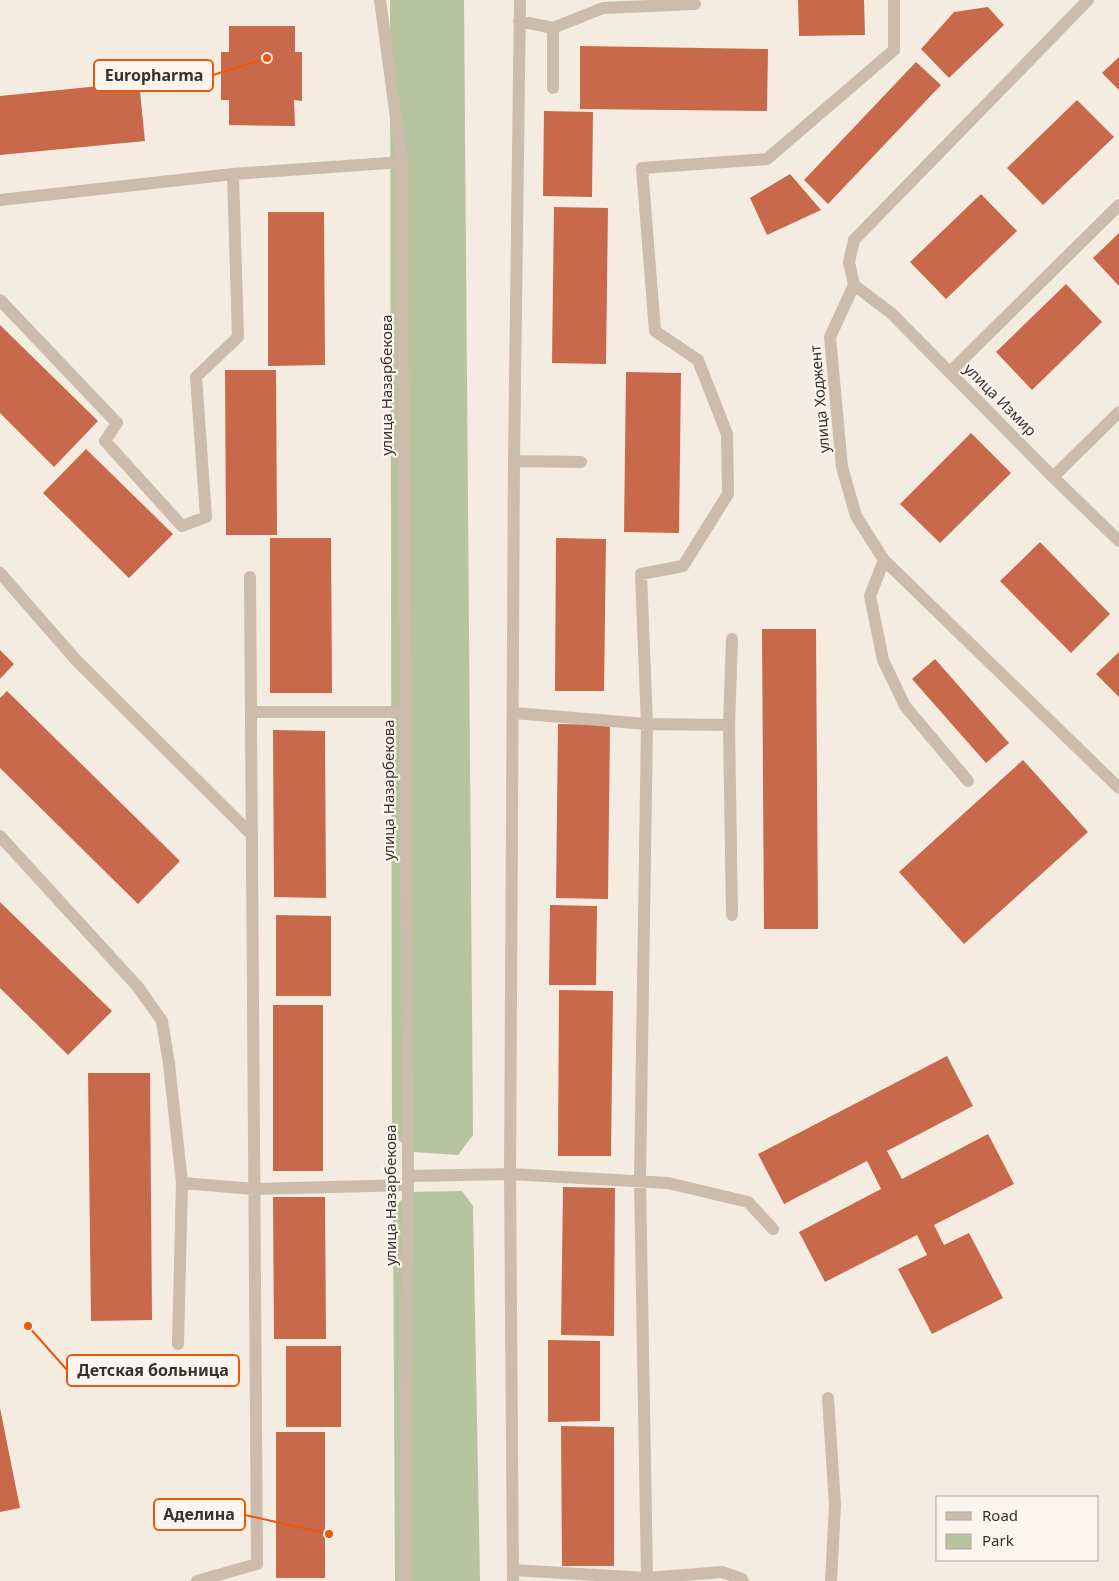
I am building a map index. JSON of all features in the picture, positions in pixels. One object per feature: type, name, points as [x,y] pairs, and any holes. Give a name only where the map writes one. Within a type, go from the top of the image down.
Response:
[{"type":"street","name":"улица Назарбекова","points":[[380,0],[402,162],[408,1180],[405,1581]]},
{"type":"street","points":[[520,0],[514,461],[510,1174],[513,1575],[647,1578],[722,1572],[743,1581]]},
{"type":"street","points":[[647,1578],[640,1180],[646,724],[641,574],[684,566],[728,494],[727,434],[698,360],[655,331],[642,168],[767,159],[894,50],[894,0]]},
{"type":"street","points":[[854,285],[849,262],[854,240],[1088,0]]},
{"type":"street","points":[[519,20],[553,28],[603,8],[696,4]]},
{"type":"street","points":[[553,28],[554,88]]},
{"type":"street","points":[[0,200],[233,174],[402,162]]},
{"type":"street","points":[[0,300],[117,423],[106,441],[182,526],[206,517],[196,377],[238,337],[233,174]]},
{"type":"street","points":[[950,372],[1119,205]]},
{"type":"street","name":"улица Измир","points":[[854,285],[891,312],[1053,477],[1119,541]]},
{"type":"street","name":"улица Ходжент","points":[[854,285],[830,337],[842,467],[856,516],[884,560],[1119,788]]},
{"type":"street","points":[[1053,477],[1119,412]]},
{"type":"street","points":[[514,461],[581,462]]},
{"type":"street","points":[[884,560],[870,596],[883,660],[905,706],[968,781]]},
{"type":"street","points":[[0,573],[76,660],[252,835]]},
{"type":"street","points":[[197,1581],[257,1564],[250,577]]},
{"type":"street","points":[[732,639],[729,725],[732,915]]},
{"type":"street","points":[[251,712],[405,712]]},
{"type":"street","points":[[514,713],[646,724],[729,725]]},
{"type":"street","points":[[0,836],[138,987],[162,1021],[169,1064],[182,1183],[178,1344]]},
{"type":"street","points":[[182,1183],[254,1189],[510,1174],[640,1180],[668,1183],[748,1202],[774,1229]]},
{"type":"street","points":[[828,1398],[835,1505],[831,1581]]},
{"type":"green space","points":[[390,0],[464,0],[473,1135],[458,1155],[413,1152],[392,1135]]},
{"type":"green space","points":[[462,1191],[473,1206],[480,1581],[395,1581],[393,1210],[408,1192]]},
{"type":"building","points":[[798,0],[864,0],[865,35],[799,36]]},
{"type":"building","points":[[988,7],[1004,25],[949,78],[921,49],[954,12]]},
{"type":"building","points":[[229,26],[295,26],[295,52],[302,52],[302,101],[294,100],[295,126],[229,125],[229,100],[221,100],[221,52],[229,52]]},
{"type":"building","points":[[580,46],[768,49],[767,111],[580,109]]},
{"type":"building","points":[[1119,57],[1119,90],[1102,73]]},
{"type":"building","points":[[916,62],[941,85],[828,204],[804,180]]},
{"type":"building","points":[[139,82],[145,141],[0,155],[0,96]]},
{"type":"building","points":[[1077,100],[1114,137],[1043,205],[1007,168]]},
{"type":"building","points":[[544,111],[593,112],[592,197],[543,196]]},
{"type":"building","points":[[790,174],[821,210],[767,235],[750,198]]},
{"type":"building","points":[[981,194],[1017,231],[946,299],[910,262]]},
{"type":"building","points":[[554,207],[608,208],[606,364],[552,363]]},
{"type":"building","points":[[268,212],[324,212],[325,365],[268,366]]},
{"type":"building","points":[[1119,233],[1119,286],[1093,258]]},
{"type":"building","points":[[1066,284],[1102,322],[1032,390],[996,352]]},
{"type":"building","points":[[0,325],[98,421],[54,467],[0,413]]},
{"type":"building","points":[[225,370],[276,370],[277,535],[226,535]]},
{"type":"building","points":[[626,372],[681,373],[679,533],[624,532]]},
{"type":"building","points":[[971,433],[1011,473],[940,543],[900,504]]},
{"type":"building","points":[[86,449],[173,534],[129,578],[43,493]]},
{"type":"building","points":[[270,538],[331,538],[332,693],[270,693]]},
{"type":"building","points":[[556,538],[606,539],[604,691],[555,691]]},
{"type":"building","points":[[1040,542],[1110,614],[1071,653],[1000,581]]},
{"type":"building","points":[[762,629],[816,629],[818,929],[764,929]]},
{"type":"building","points":[[0,650],[14,664],[0,679]]},
{"type":"building","points":[[1119,652],[1119,697],[1096,674]]},
{"type":"building","points":[[935,659],[1009,743],[986,763],[912,679]]},
{"type":"building","points":[[7,691],[180,861],[138,904],[0,768],[0,698]]},
{"type":"building","points":[[558,724],[610,725],[608,899],[556,898]]},
{"type":"building","points":[[273,730],[325,731],[326,898],[274,897]]},
{"type":"building","points":[[1023,760],[1088,832],[964,944],[899,872]]},
{"type":"building","points":[[0,902],[112,1011],[68,1055],[0,988]]},
{"type":"building","points":[[550,905],[597,906],[596,985],[549,985]]},
{"type":"building","points":[[276,915],[331,916],[331,996],[276,996]]},
{"type":"building","points":[[559,990],[613,991],[611,1156],[558,1156]]},
{"type":"building","points":[[273,1005],[323,1005],[323,1171],[273,1171]]},
{"type":"building","points":[[947,1056],[973,1106],[887,1151],[902,1179],[988,1134],[1014,1184],[934,1225],[944,1245],[969,1233],[1003,1298],[932,1334],[898,1269],[927,1255],[917,1235],[825,1282],[799,1232],[881,1189],[867,1161],[784,1204],[758,1154]]},
{"type":"building","points":[[88,1073],[150,1073],[152,1320],[91,1321]]},
{"type":"building","points":[[563,1187],[615,1188],[614,1336],[561,1335]]},
{"type":"building","points":[[273,1197],[325,1197],[326,1339],[274,1339]]},
{"type":"building","points":[[548,1340],[600,1341],[600,1421],[548,1422]]},
{"type":"building","points":[[286,1346],[341,1346],[341,1427],[286,1427]]},
{"type":"building","points":[[0,1408],[20,1508],[0,1512]]},
{"type":"building","points":[[561,1426],[614,1427],[614,1566],[562,1566]]},
{"type":"building","points":[[276,1432],[325,1432],[325,1578],[276,1578]]},
{"type":"place","name":"Europharma","points":[[267,58]]},
{"type":"place","name":"Детская больница","points":[[28,1326]]},
{"type":"place","name":"Аделина","points":[[329,1534]]}]
